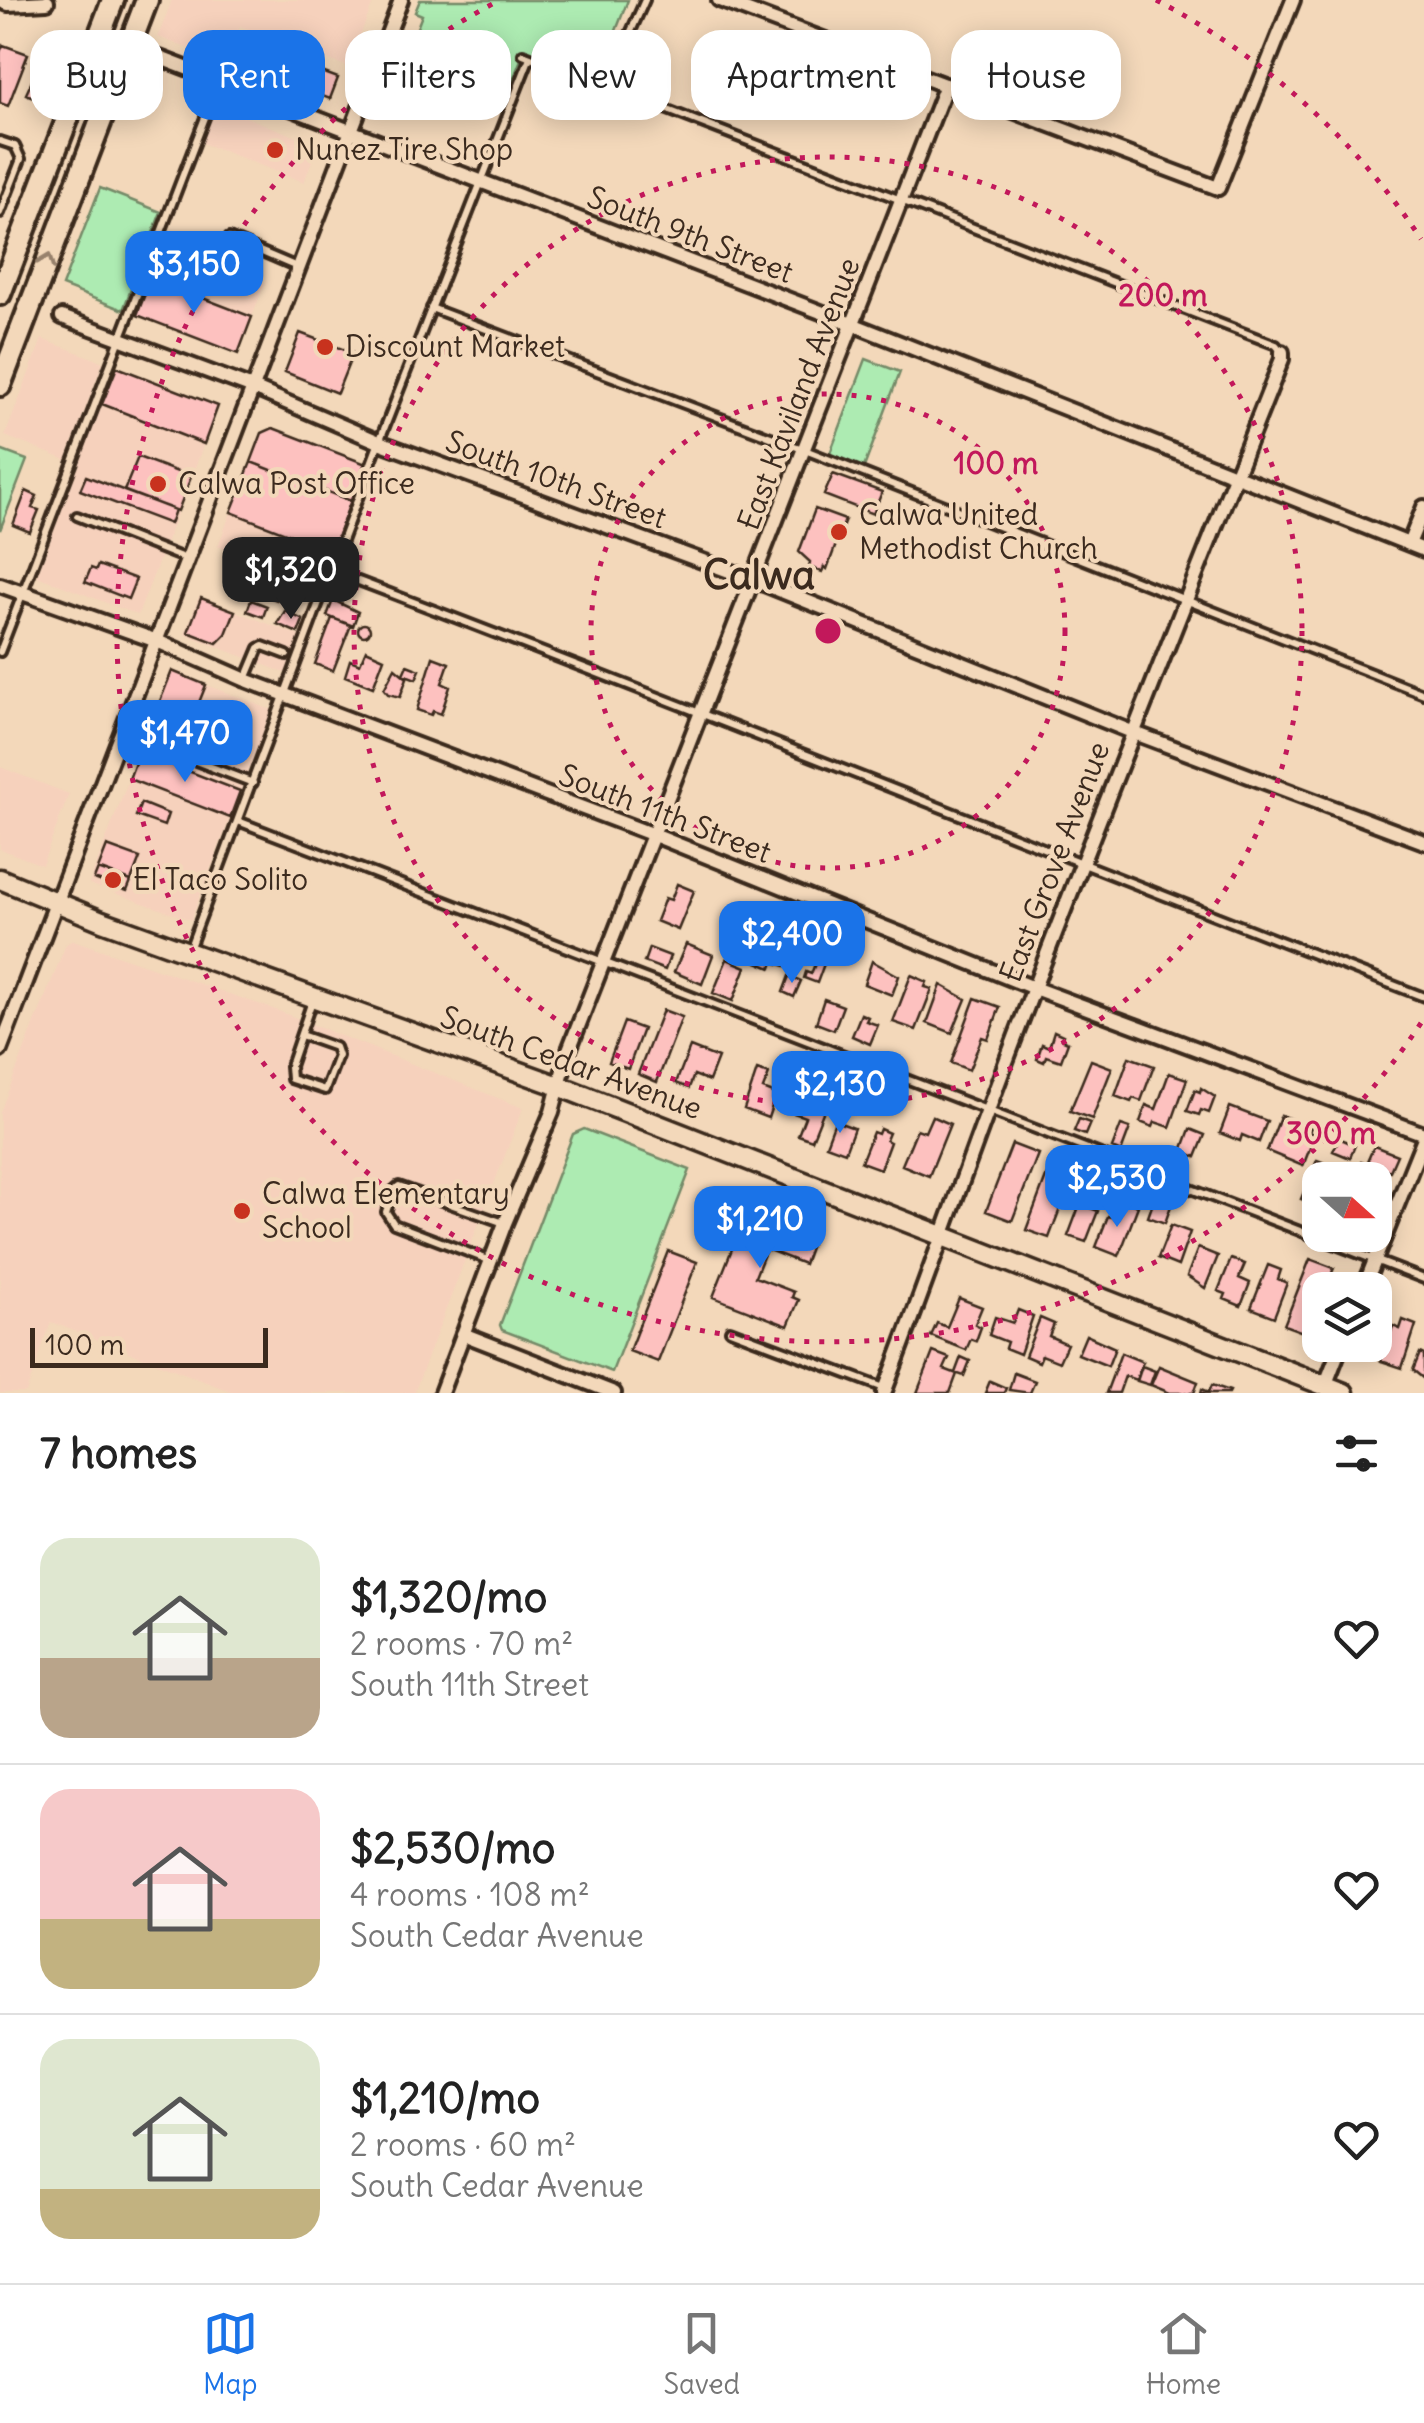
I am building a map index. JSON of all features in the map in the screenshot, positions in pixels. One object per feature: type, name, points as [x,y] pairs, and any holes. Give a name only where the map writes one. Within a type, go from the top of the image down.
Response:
[{"type":"main road","points":[[0,294],[113,0]]},
{"type":"main road","points":[[0,385],[148,0]]},
{"type":"main road","name":"South Cedar Avenue","points":[[0,880],[560,1086],[1344,1393]]},
{"type":"street","points":[[0,1050],[401,0]]},
{"type":"street","points":[[719,0],[1218,188],[1292,0]]},
{"type":"street","points":[[0,1],[47,2]]},
{"type":"street","name":"East Kaviland Avenue","points":[[441,1393],[560,1086],[567,1055],[946,85]]},
{"type":"street","name":"South 9th Street","points":[[324,120],[1424,550]]},
{"type":"street","name":"South 10th Street","points":[[62,317],[253,388],[379,442],[754,580],[1132,732],[1424,842]]},
{"type":"street","name":"East Grove Avenue","points":[[884,1391],[1081,864],[1188,600],[1282,352]]},
{"type":"street","points":[[1410,544],[1424,507]]},
{"type":"street","name":"South 11th Street","points":[[0,584],[157,641],[286,696],[1424,1136]]},
{"type":"street","points":[[1370,1272],[1424,1136]]},
{"type":"street","points":[[463,1334],[614,1393]]},
{"type":"street","points":[[1325,1386],[1334,1362]]},
{"type":"lane","points":[[632,30],[646,0]]},
{"type":"lane","points":[[188,952],[379,442],[482,181],[526,55],[531,57]]},
{"type":"lane","points":[[671,112],[1276,345],[1282,352]]},
{"type":"lane","points":[[0,652],[205,120]]},
{"type":"lane","points":[[0,141],[14,146],[20,159],[0,213]]},
{"type":"lane","points":[[229,238],[298,267]]},
{"type":"lane","points":[[431,308],[1424,694]]},
{"type":"lane","points":[[77,516],[188,559]]},
{"type":"lane","points":[[332,571],[703,712],[1424,997]]},
{"type":"lane","points":[[246,680],[259,648],[286,655]]},
{"type":"lane","points":[[121,733],[253,783]]},
{"type":"lane","points":[[238,821],[1424,1279]]},
{"type":"lane","points":[[301,1035],[335,1047],[338,1056],[326,1090],[291,1079],[290,1066],[313,997]]},
{"type":"lane","points":[[490,1262],[394,1224],[386,1212],[393,1191],[399,1186],[408,1187],[505,1223]]},
{"type":"lane","points":[[730,1330],[884,1391]]},
{"type":"shaded area","points":[[172,0],[374,0],[362,30],[345,30],[345,66],[325,58],[325,30],[251,30],[240,26],[238,30],[183,30],[183,47],[163,39],[161,30]]},
{"type":"shaded area","points":[[211,120],[253,120],[318,145],[304,182],[202,143]]},
{"type":"shaded area","points":[[164,244],[265,283],[252,317],[151,278]]},
{"type":"shaded area","points":[[42,339],[103,362],[66,460],[5,436]]},
{"type":"shaded area","points":[[102,404],[204,444],[138,615],[37,576]]},
{"type":"shaded area","points":[[231,512],[332,551],[319,585],[218,546]]},
{"type":"shaded area","points":[[199,597],[300,636],[285,673],[185,634]]},
{"type":"shaded area","points":[[206,685],[272,710],[240,791],[139,752],[149,728],[199,747],[205,731],[190,725]]},
{"type":"shaded area","points":[[0,767],[69,794],[42,865],[0,849]]},
{"type":"shaded area","points":[[129,779],[230,818],[191,920],[89,884]]},
{"type":"shaded area","name":"Calwa Elementary School","points":[[73,940],[276,1010],[523,1108],[414,1393],[235,1393],[51,1322],[26,1393],[0,1393],[0,1112],[66,944]]},
{"type":"green space","points":[[420,0],[628,0],[616,30],[531,30],[531,57],[523,54],[511,85],[511,30],[416,30],[422,15],[415,12]]},
{"type":"green space","points":[[100,188],[161,212],[123,310],[62,286]]},
{"type":"green space","points":[[866,359],[900,372],[863,470],[829,456]]},
{"type":"green space","points":[[0,450],[27,460],[0,530]]},
{"type":"green space","points":[[584,1129],[690,1170],[612,1372],[502,1330],[500,1325],[573,1134]]},
{"type":"building","points":[[3,45],[28,54],[8,106],[0,103]]},
{"type":"building","points":[[325,73],[338,78],[330,99],[325,97]]},
{"type":"building","points":[[151,278],[252,317],[238,354],[137,315]]},
{"type":"building","points":[[300,333],[353,353],[337,393],[285,372]]},
{"type":"building","points":[[117,367],[218,406],[204,444],[102,404]]},
{"type":"building","points":[[273,428],[366,464],[351,501],[251,462],[262,433]]},
{"type":"building","name":"Calwa Post Office","points":[[138,457],[191,477],[178,511],[124,491]]},
{"type":"building","points":[[251,462],[351,501],[332,551],[231,512]]},
{"type":"building","points":[[833,474],[882,492],[873,514],[824,495]]},
{"type":"building","points":[[86,476],[175,510],[170,524],[80,490]]},
{"type":"building","points":[[26,491],[37,496],[32,508],[39,510],[30,532],[13,525]]},
{"type":"building","points":[[815,509],[845,520],[827,569],[824,567],[822,572],[809,567],[810,562],[799,552]]},
{"type":"building","points":[[233,561],[250,566],[251,562],[268,569],[259,591],[226,577]]},
{"type":"building","points":[[98,565],[136,579],[128,599],[85,582],[91,568],[96,570]]},
{"type":"building","points":[[275,574],[289,580],[285,590],[271,587]]},
{"type":"building","points":[[270,589],[291,596],[288,604],[268,597]]},
{"type":"building","points":[[201,598],[235,611],[226,634],[217,643],[188,632]]},
{"type":"building","points":[[251,600],[267,606],[263,617],[247,611]]},
{"type":"building","points":[[333,600],[358,612],[353,626],[327,616]]},
{"type":"building","points":[[285,611],[303,620],[298,633],[277,624]]},
{"type":"building","points":[[332,618],[351,625],[333,671],[315,664]]},
{"type":"building","points":[[364,624],[370,630],[364,636],[358,630]]},
{"type":"building","points":[[366,650],[384,658],[373,687],[345,676],[350,660],[360,664]]},
{"type":"building","points":[[433,657],[449,663],[442,683],[450,687],[441,714],[433,711],[431,715],[417,710]]},
{"type":"building","points":[[407,665],[420,670],[416,679],[403,674]]},
{"type":"building","points":[[395,668],[407,678],[400,697],[384,689]]},
{"type":"building","points":[[172,671],[206,685],[190,725],[156,711]]},
{"type":"building","points":[[156,711],[205,731],[202,739],[152,720]]},
{"type":"building","points":[[152,720],[202,739],[199,748],[149,728]]},
{"type":"building","points":[[139,752],[240,791],[230,818],[129,779]]},
{"type":"building","points":[[141,803],[168,814],[164,826],[136,816]]},
{"type":"building","points":[[107,846],[140,858],[131,881],[98,869]]},
{"type":"building","name":"El Taco Solito","points":[[98,869],[131,881],[127,891],[94,879]]},
{"type":"building","points":[[677,884],[694,891],[678,930],[656,921],[665,898],[671,900]]},
{"type":"building","points":[[786,926],[799,932],[785,966],[773,962],[771,968],[757,962],[768,935],[783,934]]},
{"type":"building","points":[[810,941],[824,946],[822,951],[828,953],[817,983],[804,978],[806,972],[811,974],[815,964],[800,957]]},
{"type":"building","points":[[686,944],[713,955],[702,984],[674,972]]},
{"type":"building","points":[[649,948],[670,956],[665,970],[644,962]]},
{"type":"building","points":[[727,959],[746,967],[733,1001],[713,993]]},
{"type":"building","points":[[872,961],[899,976],[892,995],[864,984]]},
{"type":"building","points":[[911,975],[927,982],[925,987],[932,989],[916,1030],[893,1022]]},
{"type":"building","points":[[789,976],[801,981],[794,997],[783,992]]},
{"type":"building","points":[[941,985],[966,999],[952,1033],[927,1023]]},
{"type":"building","points":[[975,998],[1000,1007],[988,1039],[982,1037],[969,1070],[951,1063]]},
{"type":"building","points":[[824,999],[843,1006],[834,1030],[816,1023]]},
{"type":"building","points":[[663,1010],[682,1017],[657,1082],[638,1074]]},
{"type":"building","points":[[861,1014],[868,1017],[866,1021],[878,1025],[870,1044],[852,1036]]},
{"type":"building","points":[[624,1022],[643,1029],[628,1069],[609,1062]]},
{"type":"building","points":[[1054,1031],[1068,1042],[1061,1061],[1046,1056],[1044,1062],[1037,1059],[1042,1044],[1049,1047]]},
{"type":"building","points":[[690,1047],[718,1058],[709,1081],[694,1075],[689,1088],[676,1083]]},
{"type":"building","points":[[1129,1057],[1154,1066],[1141,1101],[1115,1096]]},
{"type":"building","points":[[1091,1060],[1112,1068],[1092,1119],[1070,1111]]},
{"type":"building","points":[[757,1070],[769,1074],[763,1089],[776,1094],[768,1118],[744,1109]]},
{"type":"building","points":[[1169,1073],[1187,1079],[1170,1127],[1140,1122],[1146,1105],[1156,1109]]},
{"type":"building","points":[[1201,1088],[1215,1097],[1209,1113],[1201,1110],[1199,1115],[1187,1111],[1195,1090],[1200,1092]]},
{"type":"building","points":[[794,1093],[826,1105],[812,1140],[798,1135],[805,1117],[788,1111]]},
{"type":"building","points":[[1230,1107],[1267,1121],[1259,1142],[1242,1135],[1240,1141],[1220,1133]]},
{"type":"building","points":[[1281,1115],[1311,1127],[1309,1132],[1315,1135],[1302,1166],[1267,1151]]},
{"type":"building","points":[[932,1116],[950,1124],[929,1176],[902,1165],[917,1129],[925,1132]]},
{"type":"building","points":[[1079,1119],[1090,1123],[1085,1135],[1074,1131]]},
{"type":"building","points":[[835,1121],[854,1128],[845,1152],[826,1145]]},
{"type":"building","points":[[1121,1125],[1130,1128],[1121,1152],[1112,1148]]},
{"type":"building","points":[[880,1129],[889,1133],[886,1140],[890,1142],[880,1169],[861,1162],[873,1132],[878,1134]]},
{"type":"building","points":[[1190,1129],[1205,1135],[1196,1157],[1182,1151]]},
{"type":"building","points":[[1350,1137],[1357,1140],[1350,1158],[1333,1151],[1339,1138],[1348,1142]]},
{"type":"building","points":[[1012,1144],[1038,1154],[1012,1221],[986,1211]]},
{"type":"building","points":[[1374,1146],[1397,1155],[1392,1166],[1392,1162],[1367,1162]]},
{"type":"building","points":[[1052,1161],[1075,1169],[1049,1238],[1026,1230]]},
{"type":"building","points":[[1076,1181],[1086,1185],[1080,1201],[1071,1198]]},
{"type":"building","points":[[1155,1197],[1172,1203],[1165,1223],[1148,1217]]},
{"type":"building","points":[[1124,1201],[1138,1206],[1119,1256],[1096,1247],[1108,1216],[1118,1219]]},
{"type":"building","points":[[1080,1204],[1098,1211],[1086,1242],[1068,1236]]},
{"type":"building","points":[[745,1216],[812,1242],[804,1264],[766,1249],[755,1277],[794,1292],[792,1297],[799,1300],[788,1326],[713,1297]]},
{"type":"building","points":[[1171,1225],[1190,1232],[1178,1266],[1158,1258]]},
{"type":"building","points":[[1198,1248],[1218,1256],[1205,1288],[1187,1276]]},
{"type":"building","points":[[668,1251],[697,1262],[658,1362],[629,1351]]},
{"type":"building","points":[[1231,1259],[1245,1264],[1239,1278],[1250,1283],[1241,1306],[1224,1299],[1226,1294],[1218,1291]]},
{"type":"building","points":[[1310,1259],[1334,1268],[1332,1272],[1305,1272]]},
{"type":"building","points":[[1268,1265],[1281,1270],[1278,1279],[1287,1283],[1274,1317],[1251,1308]]},
{"type":"building","points":[[1302,1279],[1302,1332],[1284,1325]]},
{"type":"building","points":[[959,1298],[982,1307],[975,1324],[981,1327],[976,1341],[971,1339],[966,1350],[931,1336],[937,1323],[947,1327]]},
{"type":"building","points":[[1018,1310],[1033,1316],[1020,1354],[1005,1348],[1007,1342],[989,1335],[995,1317],[1013,1323]]},
{"type":"building","points":[[1040,1318],[1054,1324],[1049,1336],[1067,1344],[1059,1362],[1042,1355],[1039,1362],[1025,1356]]},
{"type":"building","points":[[1403,1320],[1416,1325],[1402,1368],[1384,1362],[1392,1362],[1393,1326],[1400,1329]]},
{"type":"building","points":[[1086,1335],[1115,1348],[1108,1366],[1078,1354]]},
{"type":"building","points":[[933,1352],[949,1358],[944,1369],[957,1374],[950,1393],[917,1393]]},
{"type":"building","points":[[1121,1353],[1143,1362],[1136,1380],[1125,1376],[1119,1393],[1106,1393]]},
{"type":"building","points":[[1420,1353],[1424,1355],[1424,1379],[1413,1370]]},
{"type":"building","points":[[961,1357],[970,1361],[964,1376],[955,1373]]},
{"type":"building","points":[[1142,1366],[1155,1371],[1150,1385],[1137,1381]]},
{"type":"building","points":[[1159,1366],[1198,1382],[1194,1393],[1170,1393],[1151,1385]]},
{"type":"building","points":[[1014,1373],[1035,1381],[1030,1393],[1009,1390]]},
{"type":"building","points":[[990,1381],[1006,1388],[1004,1393],[985,1393]]},
{"type":"building","points":[[1212,1385],[1230,1391],[1201,1393],[1202,1389],[1209,1392]]},
{"type":"place","name":"Nunez Tire Shop","points":[[275,150]]},
{"type":"place","name":"Discount Market","points":[[325,347]]},
{"type":"place","name":"Calwa Post Office","points":[[158,484]]},
{"type":"place","name":"Calwa United Methodist Church","points":[[839,532]]},
{"type":"place","name":"El Taco Solito","points":[[113,880]]},
{"type":"place","name":"Calwa Elementary School","points":[[242,1211]]},
{"type":"district","name":"Calwa","points":[[759,575]]}]
